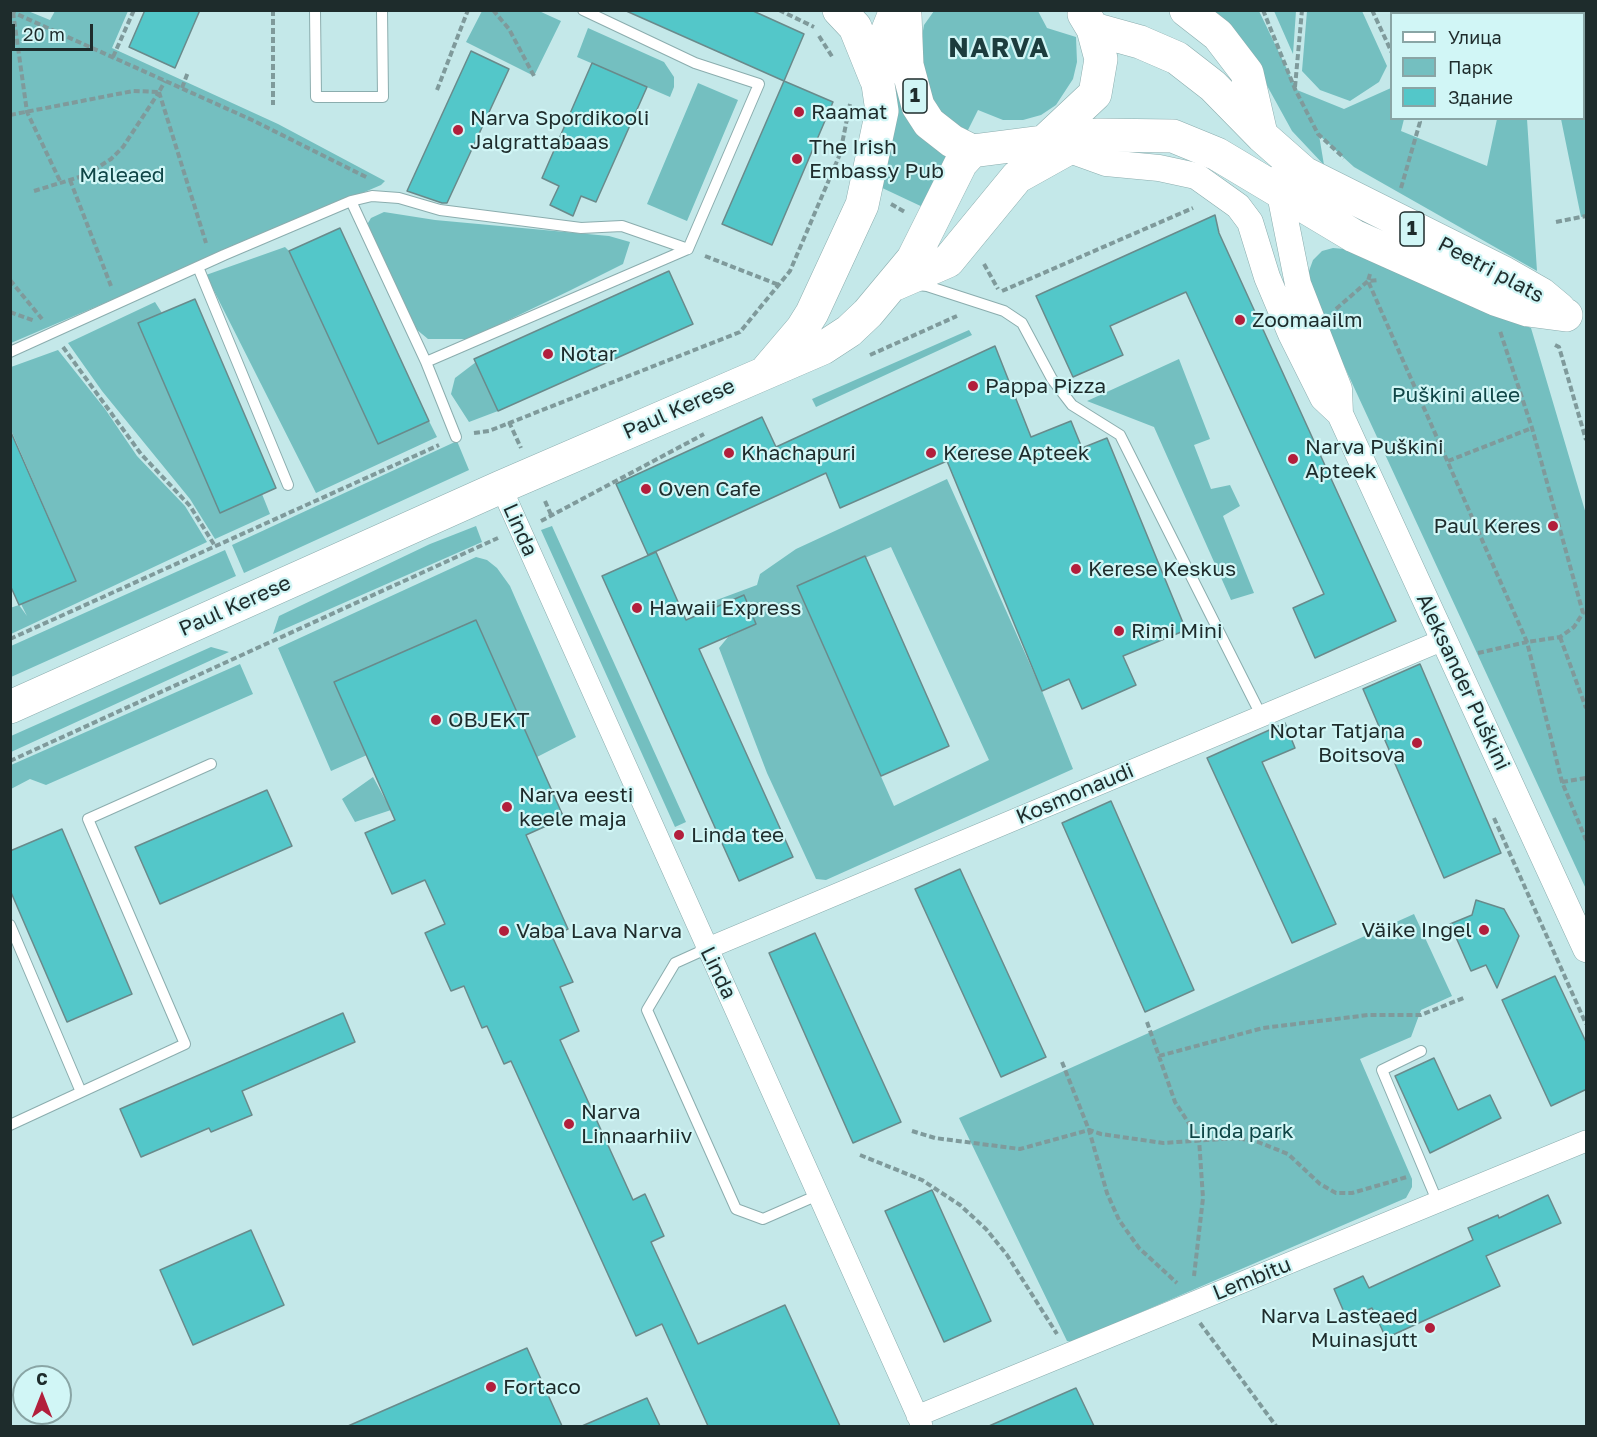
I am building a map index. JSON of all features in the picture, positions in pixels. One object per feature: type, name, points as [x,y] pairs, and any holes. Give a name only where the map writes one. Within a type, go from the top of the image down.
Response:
[{"type":"highway","name":"1","points":[[839,10],[855,27],[878,84]]},
{"type":"highway","points":[[1185,10],[1218,34],[1247,73],[1262,136]]},
{"type":"highway","name":"1","points":[[902,12],[906,65],[918,106],[929,123],[952,141],[972,151],[1055,144],[1097,135],[1173,136],[1217,154],[1281,192]]},
{"type":"highway","points":[[766,371],[802,329],[812,313],[862,205],[882,111],[878,84],[882,45],[902,12]]},
{"type":"highway","name":"1","points":[[1055,144],[1095,94],[1101,59],[1089,18]]},
{"type":"highway","name":"Aleksander Puškini","points":[[1089,18],[1177,58],[1213,86],[1262,136]]},
{"type":"highway","name":"Peetri plats","points":[[1262,136],[1304,173],[1504,273],[1576,317]]},
{"type":"highway","points":[[893,285],[948,261],[1017,177],[1055,144]]},
{"type":"highway","name":"Paul Kerese","points":[[10,707],[501,487],[766,371],[795,362],[849,331],[893,285],[913,259],[961,163],[972,151]]},
{"type":"highway","name":"Peetri plats","points":[[1281,192],[1354,236],[1495,299],[1528,310],[1576,317]]},
{"type":"street","name":"Aleksander Puškini","points":[[1262,136],[1281,192],[1286,230],[1298,284],[1339,389],[1340,414]]},
{"type":"street","name":"Aleksander Puškini","points":[[1055,144],[1106,163],[1159,168],[1196,176],[1238,206],[1257,237],[1267,277],[1302,356],[1323,398],[1340,414],[1587,949]]},
{"type":"street","name":"Linda","points":[[501,487],[706,949],[920,1421]]},
{"type":"street","name":"Kosmonaudi","points":[[706,949],[1261,716],[1291,706],[1443,639]]},
{"type":"street","name":"Lembitu","points":[[920,1421],[1189,1299],[1438,1204],[1587,1141]]},
{"type":"lane","points":[[315,10],[316,98],[383,97],[382,10]]},
{"type":"lane","points":[[426,362],[688,249],[759,84],[695,63],[583,10]]},
{"type":"lane","points":[[10,352],[211,261],[351,201],[372,196],[399,198],[440,210],[581,228],[622,226],[688,249]]},
{"type":"lane","points":[[351,201],[426,362],[456,437]]},
{"type":"lane","points":[[198,267],[288,485]]},
{"type":"lane","points":[[893,285],[927,286],[1004,311],[1022,323],[1052,379],[1072,405],[1120,435],[1261,716]]},
{"type":"lane","points":[[10,1125],[185,1044],[88,819],[211,764]]},
{"type":"lane","points":[[10,925],[81,1092]]},
{"type":"lane","points":[[706,949],[675,963],[647,1010],[736,1209],[763,1219],[818,1195]]},
{"type":"lane","points":[[1421,1051],[1382,1070],[1438,1204]]},
{"type":"path","points":[[113,57],[134,10]]},
{"type":"path","points":[[273,10],[273,105]]},
{"type":"path","points":[[437,90],[468,10]]},
{"type":"path","points":[[493,10],[508,29],[534,76]]},
{"type":"path","points":[[779,10],[813,26],[836,62]]},
{"type":"path","points":[[1263,10],[1295,89],[1318,134],[1347,160]]},
{"type":"path","points":[[1295,89],[1302,10]]},
{"type":"path","points":[[1372,10],[1390,49]]},
{"type":"path","points":[[61,183],[27,112],[12,12],[21,13],[311,148],[364,175],[399,198]]},
{"type":"path","points":[[182,88],[188,72]]},
{"type":"path","points":[[34,191],[92,172],[111,159],[123,147],[165,81]]},
{"type":"path","points":[[10,115],[133,91],[159,92]]},
{"type":"path","points":[[159,92],[211,261]]},
{"type":"path","points":[[10,639],[456,437],[489,430],[740,332],[790,271],[840,154],[850,100]]},
{"type":"path","points":[[1391,187],[1400,191],[1419,120]]},
{"type":"path","points":[[70,180],[117,304]]},
{"type":"path","points":[[866,357],[983,304],[1000,292],[1190,207],[1201,210]]},
{"type":"path","points":[[1556,222],[1587,216]]},
{"type":"path","points":[[1313,324],[1328,316],[1368,281],[1377,247]]},
{"type":"path","points":[[688,249],[779,285]]},
{"type":"path","points":[[1368,281],[1384,279]]},
{"type":"path","points":[[10,280],[48,326],[10,312]]},
{"type":"path","points":[[1368,281],[1527,642],[1562,782],[1587,840]]},
{"type":"path","points":[[1455,663],[1483,651],[1560,637],[1574,627],[1583,613],[1532,428],[1497,322]]},
{"type":"path","points":[[53,333],[141,454],[190,506],[214,546]]},
{"type":"path","points":[[1551,344],[1560,347],[1587,440]]},
{"type":"path","points":[[1448,461],[1532,428]]},
{"type":"path","points":[[10,761],[520,528],[552,517],[714,429]]},
{"type":"path","points":[[1560,637],[1587,708]]},
{"type":"path","points":[[1562,782],[1587,778]]},
{"type":"path","points":[[1494,817],[1587,1024]]},
{"type":"path","points":[[1159,1056],[1211,1040],[1273,1026],[1368,1015],[1421,1015],[1466,997]]},
{"type":"path","points":[[1147,1022],[1175,1102],[1199,1139],[1203,1198],[1201,1232],[1189,1299]]},
{"type":"path","points":[[1062,1062],[1089,1130],[1107,1193],[1119,1220],[1139,1248],[1189,1299],[1276,1426]]},
{"type":"path","points":[[912,1131],[935,1138],[1020,1149],[1089,1130],[1101,1134],[1163,1143],[1237,1138],[1275,1148],[1299,1162],[1320,1184],[1336,1193],[1352,1193],[1424,1171]]},
{"type":"path","points":[[860,1155],[922,1180],[951,1198],[978,1221],[1007,1255],[1061,1341],[1073,1353]]},
{"type":"green space","name":"Maleaed","points":[[11,11],[28,11],[50,20],[55,11],[128,11],[112,48],[278,124],[385,181],[381,185],[11,343]]},
{"type":"green space","points":[[482,11],[539,11],[561,21],[534,76],[466,42]]},
{"type":"green space","points":[[934,11],[1038,11],[1047,28],[1076,37],[1077,62],[1073,79],[1056,105],[1041,115],[1023,120],[1003,120],[978,110],[965,136],[937,111],[919,54],[924,25]]},
{"type":"green space","points":[[1206,11],[1259,11],[1297,90],[1344,109],[1390,88],[1390,120],[1404,120],[1401,131],[1487,166],[1497,120],[1527,120],[1537,271],[1354,167],[1319,135],[1324,165],[1292,131],[1254,62]]},
{"type":"green space","points":[[1274,11],[1296,11],[1293,54]]},
{"type":"green space","points":[[1307,11],[1362,11],[1387,66],[1379,82],[1350,101],[1320,90],[1302,71]]},
{"type":"green space","points":[[1586,25],[1586,216],[1581,217],[1561,120],[1585,120]]},
{"type":"green space","points":[[588,28],[664,62],[674,77],[674,87],[670,97],[577,57]]},
{"type":"green space","points":[[698,83],[738,100],[687,221],[647,204]]},
{"type":"green space","points":[[893,84],[901,99],[952,159],[927,209],[878,186]]},
{"type":"green space","points":[[384,212],[435,220],[609,236],[630,242],[623,264],[569,291],[469,339],[428,339],[416,329],[369,230],[368,223],[371,218]]},
{"type":"green space","points":[[285,247],[289,251],[378,444],[429,421],[437,437],[316,493],[206,275]]},
{"type":"green space","name":"Puškini allee","points":[[1333,248],[1356,250],[1531,328],[1586,514],[1586,889],[1309,290],[1309,271],[1313,260],[1322,251]]},
{"type":"green space","points":[[155,302],[162,313],[138,323],[220,512],[262,494],[270,514],[215,539],[190,499],[102,391],[68,343]]},
{"type":"green space","points":[[969,330],[972,335],[816,407],[812,399]]},
{"type":"green space","points":[[58,350],[105,409],[137,456],[185,506],[207,542],[11,634],[10,608],[19,605],[27,616],[21,604],[76,581],[11,430],[11,367]]},
{"type":"green space","points":[[1179,359],[1210,439],[1194,445],[1211,489],[1230,485],[1240,506],[1223,516],[1254,593],[1231,600],[1154,427],[1087,401]]},
{"type":"green space","points":[[476,362],[498,411],[469,422],[451,394],[455,378]]},
{"type":"green space","points":[[457,441],[469,470],[244,573],[232,545]]},
{"type":"green space","points":[[947,479],[1042,691],[1073,769],[826,880],[816,879],[767,773],[719,648],[728,637],[756,624],[744,595],[715,607],[714,601],[757,585],[760,574],[796,549]],"holes":[[[891,547],[989,760],[894,806],[797,586]]]},
{"type":"green space","points":[[476,526],[482,542],[273,634],[279,616],[430,544]]},
{"type":"green space","points":[[552,526],[686,822],[675,827],[541,530]]},
{"type":"green space","points":[[225,550],[236,576],[11,677],[11,646]]},
{"type":"green space","points":[[476,557],[487,560],[497,568],[510,586],[576,737],[537,757],[476,620],[335,682],[367,755],[331,771],[278,648]]},
{"type":"green space","points":[[211,647],[229,652],[11,752],[11,736]]},
{"type":"green space","points":[[240,664],[253,694],[46,785],[30,779],[11,789],[11,765]]},
{"type":"green space","points":[[373,777],[391,810],[355,822],[342,799]]},
{"type":"green space","name":"Linda park","points":[[1414,914],[1452,996],[1421,1010],[1411,1037],[1360,1059],[1412,1179],[1412,1187],[1406,1198],[1072,1342],[1067,1341],[959,1118]]},
{"type":"building","points":[[145,10],[200,10],[175,68],[129,47]]},
{"type":"building","points":[[624,10],[751,10],[804,34],[784,81]]},
{"type":"building","name":"Narva Spordikooli Jalgrattabaas","points":[[471,51],[509,69],[447,203],[442,203],[407,191]]},
{"type":"building","points":[[592,63],[647,87],[596,202],[581,196],[573,216],[550,205],[559,186],[542,178]]},
{"type":"building","points":[[784,81],[833,102],[772,245],[722,224]]},
{"type":"building","points":[[1215,215],[1219,233],[1396,621],[1315,658],[1293,608],[1324,594],[1186,292],[1110,326],[1123,355],[1073,377],[1036,296]]},
{"type":"building","points":[[340,228],[429,421],[378,444],[289,251]]},
{"type":"building","points":[[669,271],[693,324],[498,411],[474,359]]},
{"type":"building","points":[[195,299],[276,488],[220,513],[138,323]]},
{"type":"building","points":[[995,346],[1031,437],[1071,421],[1082,448],[1107,438],[1186,630],[1123,656],[1136,685],[1082,709],[1069,679],[1042,691],[947,461],[840,508],[826,473],[648,555],[616,484],[762,417],[776,447]]},
{"type":"building","points":[[10,430],[76,581],[19,605],[10,585]]},
{"type":"building","points":[[656,552],[686,620],[744,595],[756,624],[699,649],[793,857],[739,881],[602,576]]},
{"type":"building","points":[[865,556],[949,746],[881,776],[797,586]]},
{"type":"building","points":[[476,620],[564,818],[526,835],[568,929],[552,936],[573,982],[560,987],[579,1031],[560,1040],[633,1200],[645,1194],[664,1236],[651,1242],[698,1344],[785,1305],[840,1426],[708,1426],[662,1324],[636,1336],[511,1061],[504,1064],[487,1026],[482,1028],[464,986],[451,991],[425,933],[445,924],[425,880],[392,894],[365,833],[395,820],[334,682]]},
{"type":"building","points":[[1420,664],[1501,853],[1444,878],[1363,689]]},
{"type":"building","points":[[1285,723],[1295,748],[1262,762],[1336,924],[1292,943],[1207,758]]},
{"type":"building","points":[[267,790],[292,846],[160,904],[135,847]]},
{"type":"building","points":[[1111,801],[1194,990],[1145,1012],[1062,823]]},
{"type":"building","points":[[62,829],[132,994],[67,1022],[10,890],[10,851]]},
{"type":"building","points":[[960,869],[1046,1057],[1001,1077],[915,889]]},
{"type":"building","name":"Väike Ingel","points":[[1476,900],[1504,909],[1519,936],[1497,988],[1486,965],[1471,971],[1450,924],[1472,915]]},
{"type":"building","points":[[815,933],[901,1122],[853,1143],[769,953]]},
{"type":"building","points":[[1555,976],[1587,1044],[1587,1089],[1551,1106],[1502,1000]]},
{"type":"building","points":[[343,1013],[355,1042],[242,1091],[252,1115],[211,1132],[209,1128],[141,1157],[120,1109]]},
{"type":"building","points":[[1434,1058],[1458,1110],[1490,1095],[1501,1118],[1430,1153],[1395,1076]]},
{"type":"building","points":[[932,1190],[991,1321],[944,1342],[885,1211]]},
{"type":"building","points":[[1548,1195],[1561,1223],[1486,1256],[1500,1286],[1386,1338],[1372,1308],[1347,1319],[1334,1289],[1363,1276],[1369,1288],[1473,1240],[1468,1228],[1498,1215],[1499,1218]]},
{"type":"building","points":[[251,1230],[284,1305],[193,1345],[160,1270]]},
{"type":"building","name":"Fortaco","points":[[527,1348],[562,1426],[348,1426]]},
{"type":"building","points":[[1076,1388],[1094,1426],[989,1426]]},
{"type":"building","name":"Fortaco","points":[[647,1398],[660,1426],[582,1426]]},
{"type":"place","name":"Raamat","points":[[799,112]]},
{"type":"place","name":"Narva Spordikooli Jalgrattabaas","points":[[458,130]]},
{"type":"place","name":"The Irish Embassy Pub","points":[[797,159]]},
{"type":"place","name":"Zoomaailm","points":[[1240,320]]},
{"type":"place","name":"Notar","points":[[548,354]]},
{"type":"place","name":"Pappa Pizza","points":[[973,386]]},
{"type":"place","name":"Khachapuri","points":[[729,453]]},
{"type":"place","name":"Kerese Apteek","points":[[931,453]]},
{"type":"place","name":"Narva Puškini Apteek","points":[[1293,459]]},
{"type":"place","name":"Oven Cafe","points":[[646,489]]},
{"type":"place","name":"Paul Keres","points":[[1553,526]]},
{"type":"place","name":"Kerese Keskus","points":[[1076,569]]},
{"type":"place","name":"Hawaii Express","points":[[637,608]]},
{"type":"place","name":"Rimi Mini","points":[[1119,631]]},
{"type":"place","name":"OBJEKT","points":[[436,720]]},
{"type":"place","name":"Notar Tatjana Boitsova","points":[[1417,743]]},
{"type":"place","name":"Narva eesti keele maja","points":[[507,807]]},
{"type":"place","name":"Linda tee","points":[[679,835]]},
{"type":"place","name":"Väike Ingel","points":[[1484,930]]},
{"type":"place","name":"Vaba Lava Narva","points":[[504,931]]},
{"type":"place","name":"Narva Linnaarhiiv","points":[[569,1124]]},
{"type":"place","name":"Narva Lasteaed Muinasjutt","points":[[1430,1328]]},
{"type":"place","name":"Fortaco","points":[[491,1387]]},
{"type":"district","name":"NARVA","points":[[999,48]]}]
